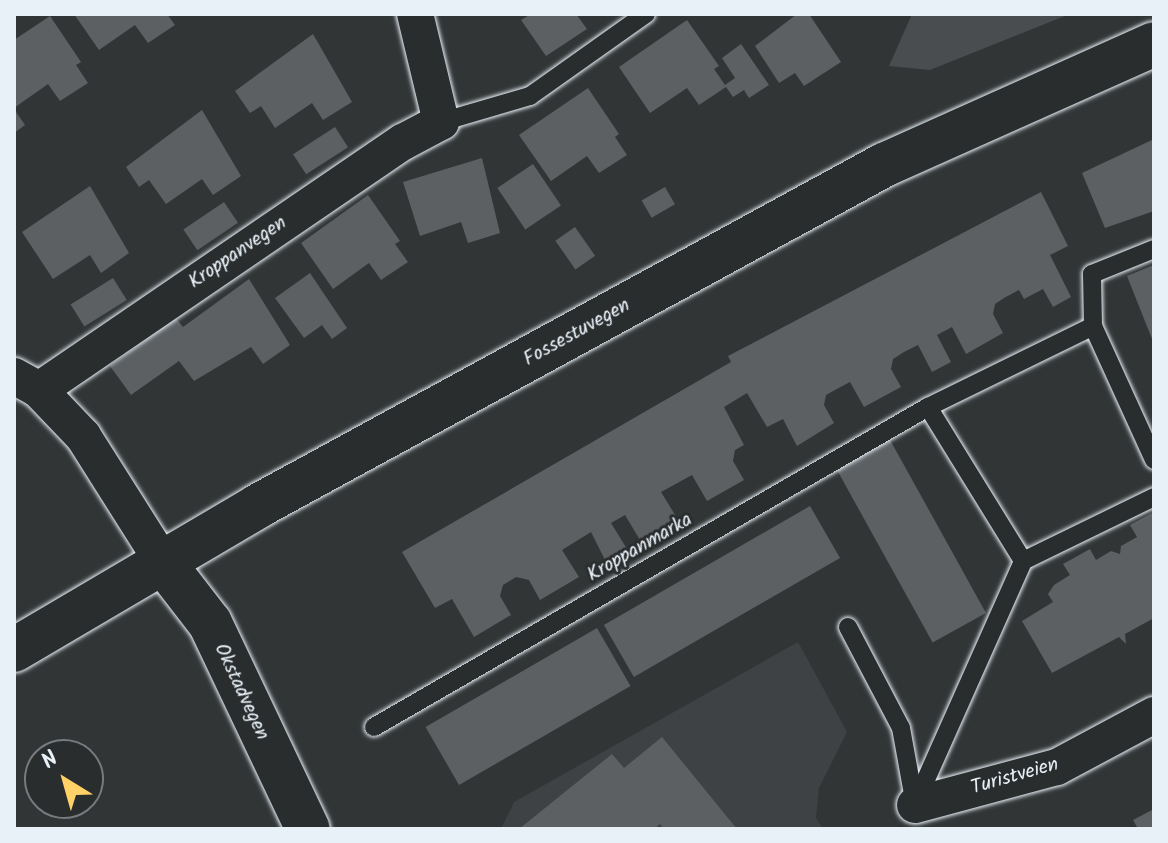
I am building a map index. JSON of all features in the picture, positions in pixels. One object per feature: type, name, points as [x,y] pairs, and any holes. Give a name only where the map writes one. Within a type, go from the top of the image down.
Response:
[{"type":"street","points":[[415,14],[441,122]]},
{"type":"street","name":"Fossestuvegen","points":[[14,650],[162,561],[884,165],[1154,44]]},
{"type":"street","name":"Kroppanvegen","points":[[162,561],[83,436],[26,383],[391,150],[441,122]]},
{"type":"street","name":"Okstadvegen","points":[[162,561],[210,623],[308,829]]},
{"type":"street","name":"Turistveien","points":[[915,805],[1057,767],[1154,715]]},
{"type":"lane","name":"Kroppanvegen","points":[[441,122],[530,96],[646,14]]},
{"type":"lane","points":[[1154,249],[1092,274],[1093,326],[1154,460]]},
{"type":"lane","name":"Kroppanmarka","points":[[374,727],[928,407],[1093,326]]},
{"type":"lane","points":[[928,407],[1023,561]]},
{"type":"lane","points":[[915,805],[1023,561],[1154,497]]},
{"type":"lane","points":[[848,627],[901,728],[915,805]]},
{"type":"shaded area","points":[[912,14],[1070,14],[930,70],[889,66]]},
{"type":"shaded area","points":[[798,642],[847,732],[819,788],[816,818],[823,829],[501,829],[514,802]]},
{"type":"building","points":[[74,14],[167,14],[175,25],[148,43],[135,25],[99,50]]},
{"type":"building","points":[[531,14],[576,14],[587,29],[546,56],[521,20]]},
{"type":"building","points":[[797,14],[809,14],[841,62],[804,86],[795,73],[779,83],[755,46]]},
{"type":"building","points":[[50,16],[81,62],[76,65],[88,83],[60,101],[48,84],[14,108],[14,40]]},
{"type":"building","points":[[687,20],[719,66],[714,69],[725,85],[735,78],[722,58],[741,44],[769,85],[749,98],[744,90],[733,97],[726,87],[699,105],[687,88],[650,113],[619,67]]},
{"type":"building","points":[[313,34],[352,102],[323,120],[312,103],[275,128],[261,106],[250,113],[235,91]]},
{"type":"building","points":[[588,88],[619,134],[615,137],[627,155],[599,173],[587,156],[551,181],[519,135]]},
{"type":"building","points":[[14,109],[25,125],[14,133]]},
{"type":"building","points":[[202,110],[241,176],[213,195],[202,179],[166,204],[149,180],[139,187],[126,167]]},
{"type":"building","points":[[335,127],[348,147],[306,174],[293,154]]},
{"type":"building","points":[[1154,139],[1154,211],[1105,228],[1082,173]]},
{"type":"building","points":[[482,158],[500,233],[468,243],[461,222],[420,236],[403,182]]},
{"type":"building","points":[[533,164],[561,205],[525,229],[497,188]]},
{"type":"building","points":[[90,186],[129,253],[101,273],[90,255],[53,279],[22,232]]},
{"type":"building","points":[[665,187],[675,204],[652,218],[642,200]]},
{"type":"building","points":[[1041,192],[1068,246],[1050,255],[1071,297],[1053,307],[1043,289],[1024,299],[1019,290],[1004,298],[995,304],[993,314],[1003,333],[966,354],[952,327],[937,335],[951,362],[932,372],[918,345],[904,352],[893,359],[891,369],[901,387],[864,407],[850,382],[826,395],[824,405],[834,423],[797,446],[783,419],[767,427],[747,393],[724,407],[744,445],[735,450],[733,461],[744,480],[707,501],[692,475],[661,492],[677,518],[640,540],[625,515],[611,523],[627,549],[606,562],[591,532],[562,550],[579,577],[540,600],[529,580],[516,577],[503,585],[500,596],[511,615],[474,637],[452,599],[435,608],[402,552],[731,362],[728,356]]},
{"type":"building","points":[[368,195],[400,241],[395,244],[408,262],[381,280],[369,263],[333,289],[301,243]]},
{"type":"building","points":[[224,202],[238,223],[197,250],[183,229]]},
{"type":"building","points":[[575,227],[595,256],[575,269],[555,241]]},
{"type":"building","points":[[1154,265],[1154,344],[1127,276]]},
{"type":"building","points":[[310,273],[347,328],[332,339],[322,325],[304,338],[275,298]]},
{"type":"building","points":[[113,278],[127,300],[84,327],[71,304]]},
{"type":"building","points":[[249,279],[290,345],[263,364],[251,347],[194,381],[179,361],[131,395],[110,366],[176,318],[183,327]]},
{"type":"building","points":[[889,438],[986,613],[933,642],[836,468]]},
{"type":"building","points":[[810,506],[840,558],[634,677],[604,625]]},
{"type":"building","points":[[1154,512],[1154,618],[1125,634],[1126,644],[1119,637],[1052,673],[1022,621],[1053,602],[1048,594],[1054,585],[1070,575],[1063,564],[1090,549],[1096,560],[1111,551],[1120,554],[1121,546],[1137,537],[1130,525]]},
{"type":"building","points":[[597,628],[630,686],[459,785],[426,727]]},
{"type":"building","points":[[662,737],[737,829],[664,829],[660,824],[654,829],[519,829],[612,754],[624,768]]},
{"type":"building","points":[[1154,809],[1154,829],[1132,829],[1137,827],[1133,820]]}]
